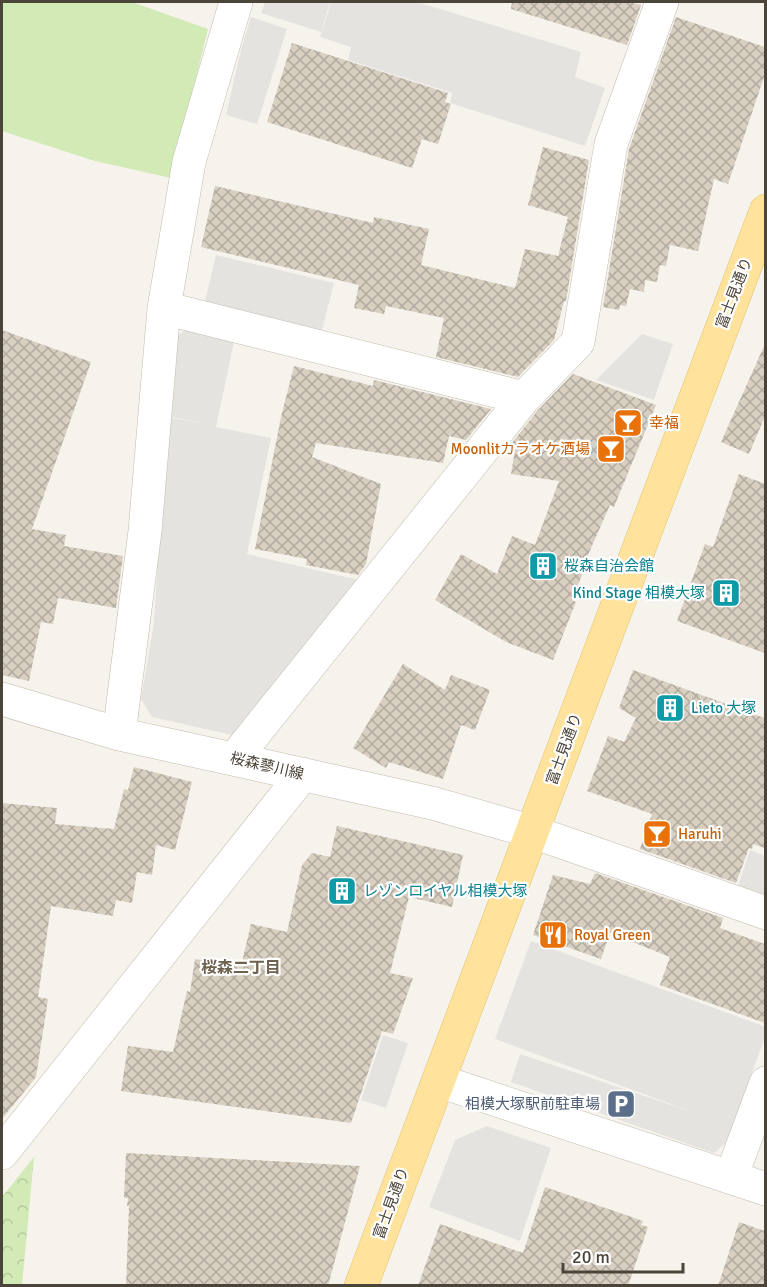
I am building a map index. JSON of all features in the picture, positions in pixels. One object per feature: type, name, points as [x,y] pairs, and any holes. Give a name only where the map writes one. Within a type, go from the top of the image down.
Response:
[{"type":"main road","name":"富士見通り","points":[[361,1286],[533,832],[756,262],[765,211]]},
{"type":"street","points":[[118,734],[145,531],[164,308],[189,162],[236,2]]},
{"type":"street","points":[[234,759],[524,398],[578,342],[611,144],[662,2]]},
{"type":"street","points":[[164,308],[524,398]]},
{"type":"street","name":"桜森蓼川線","points":[[2,699],[118,734],[432,804],[533,832],[765,913]]},
{"type":"street","points":[[2,1153],[303,774]]},
{"type":"street","points":[[439,1081],[765,1189]]},
{"type":"street","points":[[731,1178],[765,1083]]},
{"type":"green space","points":[[2,2],[132,2],[208,29],[171,178],[95,161],[2,131]]},
{"type":"green space","points":[[34,1157],[22,1285],[2,1285],[2,1197]]},
{"type":"shaded area","points":[[265,2],[330,2],[321,32],[261,13]]},
{"type":"shaded area","points":[[331,2],[417,2],[581,52],[575,77],[605,88],[585,146],[450,103],[452,93],[348,60],[351,47],[320,37]]},
{"type":"shaded area","points":[[251,17],[287,29],[257,124],[226,115]]},
{"type":"shaded area","points":[[216,255],[334,283],[321,334],[204,305]]},
{"type":"shaded area","points":[[190,327],[235,337],[216,427],[271,438],[247,554],[359,580],[243,728],[232,735],[152,717],[141,699],[154,623],[167,417],[211,425],[167,416],[175,337]]},
{"type":"shaded area","points":[[642,334],[673,344],[654,400],[596,380]]},
{"type":"shaded area","points":[[750,850],[765,856],[765,903],[736,892]]},
{"type":"shaded area","points":[[531,941],[766,1027],[765,1037],[727,1142],[714,1153],[511,1082],[520,1054],[695,1113],[495,1039]]},
{"type":"shaded area","points":[[383,1035],[408,1043],[386,1108],[361,1100]]},
{"type":"shaded area","points":[[487,1126],[551,1148],[520,1241],[429,1207],[455,1140]]},
{"type":"building","points":[[512,2],[629,2],[641,5],[627,45],[511,9]]},
{"type":"building","points":[[676,17],[765,47],[765,74],[728,184],[714,179],[698,251],[670,245],[666,266],[660,265],[657,282],[645,280],[644,292],[630,289],[626,306],[620,305],[619,310],[603,307],[629,149]]},
{"type":"building","points":[[292,43],[448,93],[445,102],[451,104],[438,144],[422,139],[412,168],[267,122]]},
{"type":"building","points":[[543,147],[589,160],[566,301],[564,301],[554,340],[518,377],[436,357],[444,318],[386,306],[384,314],[354,308],[359,285],[201,247],[215,186],[373,223],[374,217],[429,229],[421,265],[515,288],[525,249],[558,256],[568,217],[528,205]]},
{"type":"building","points":[[2,330],[91,362],[32,529],[66,535],[64,546],[123,556],[116,608],[58,598],[53,624],[41,622],[29,681],[2,675]]},
{"type":"building","points":[[765,344],[765,416],[749,454],[721,442]]},
{"type":"building","points":[[294,366],[373,386],[374,380],[491,409],[466,440],[449,436],[443,463],[316,443],[312,457],[381,484],[366,564],[358,575],[306,565],[307,559],[255,549],[281,417]]},
{"type":"building","points":[[573,374],[656,405],[614,507],[610,505],[584,564],[586,565],[572,600],[576,602],[553,660],[506,642],[435,600],[461,554],[497,574],[512,536],[535,545],[559,481],[511,474],[515,451],[507,449],[538,410]]},
{"type":"building","name":"Kind Stage 相模大塚","points":[[739,474],[765,484],[765,653],[677,621],[705,544],[713,547]]},
{"type":"building","points":[[403,664],[445,690],[451,675],[490,690],[475,730],[461,725],[443,779],[389,762],[386,768],[353,748]]},
{"type":"building","points":[[633,670],[765,718],[765,848],[753,844],[752,849],[749,848],[736,883],[640,849],[652,814],[587,791],[608,736],[624,742],[636,718],[619,708]]},
{"type":"building","points":[[134,767],[192,782],[175,850],[156,845],[152,875],[137,872],[132,903],[116,900],[113,916],[51,906],[38,997],[48,999],[36,1077],[2,1119],[2,803],[57,808],[55,824],[114,829],[124,789],[128,790]]},
{"type":"building","points":[[337,826],[463,855],[452,907],[409,897],[390,973],[413,978],[393,1034],[382,1031],[351,1123],[121,1091],[128,1046],[173,1052],[187,991],[190,992],[195,959],[241,966],[251,924],[287,932],[302,865],[312,853],[330,857]]},
{"type":"building","points":[[595,873],[723,918],[720,928],[765,944],[765,1023],[660,985],[670,957],[610,933],[601,959],[533,935],[553,875],[590,884]]},
{"type":"building","points":[[126,1153],[360,1166],[328,1286],[126,1286],[129,1206],[127,1206],[128,1198],[124,1198]]},
{"type":"building","points":[[545,1187],[643,1221],[641,1225],[648,1227],[628,1286],[418,1286],[440,1224],[523,1253]]},
{"type":"building","points":[[739,1222],[765,1231],[765,1286],[718,1286]]},
{"type":"place","name":"幸福","points":[[628,423]]},
{"type":"place","name":"Moonlitカラオケ酒場","points":[[611,449]]},
{"type":"place","name":"桜森自治会館","points":[[543,566]]},
{"type":"place","name":"Kind Stage 相模大塚","points":[[726,593]]},
{"type":"place","name":"Lieto 大塚","points":[[670,708]]},
{"type":"place","name":"Haruhi","points":[[657,834]]},
{"type":"place","name":"レゾンロイヤル相模大塚","points":[[342,891]]},
{"type":"place","name":"Royal Green","points":[[553,935]]},
{"type":"place","name":"相模大塚駅前駐車場","points":[[621,1104]]},
{"type":"district","name":"桜森二丁目","points":[[241,967]]}]
